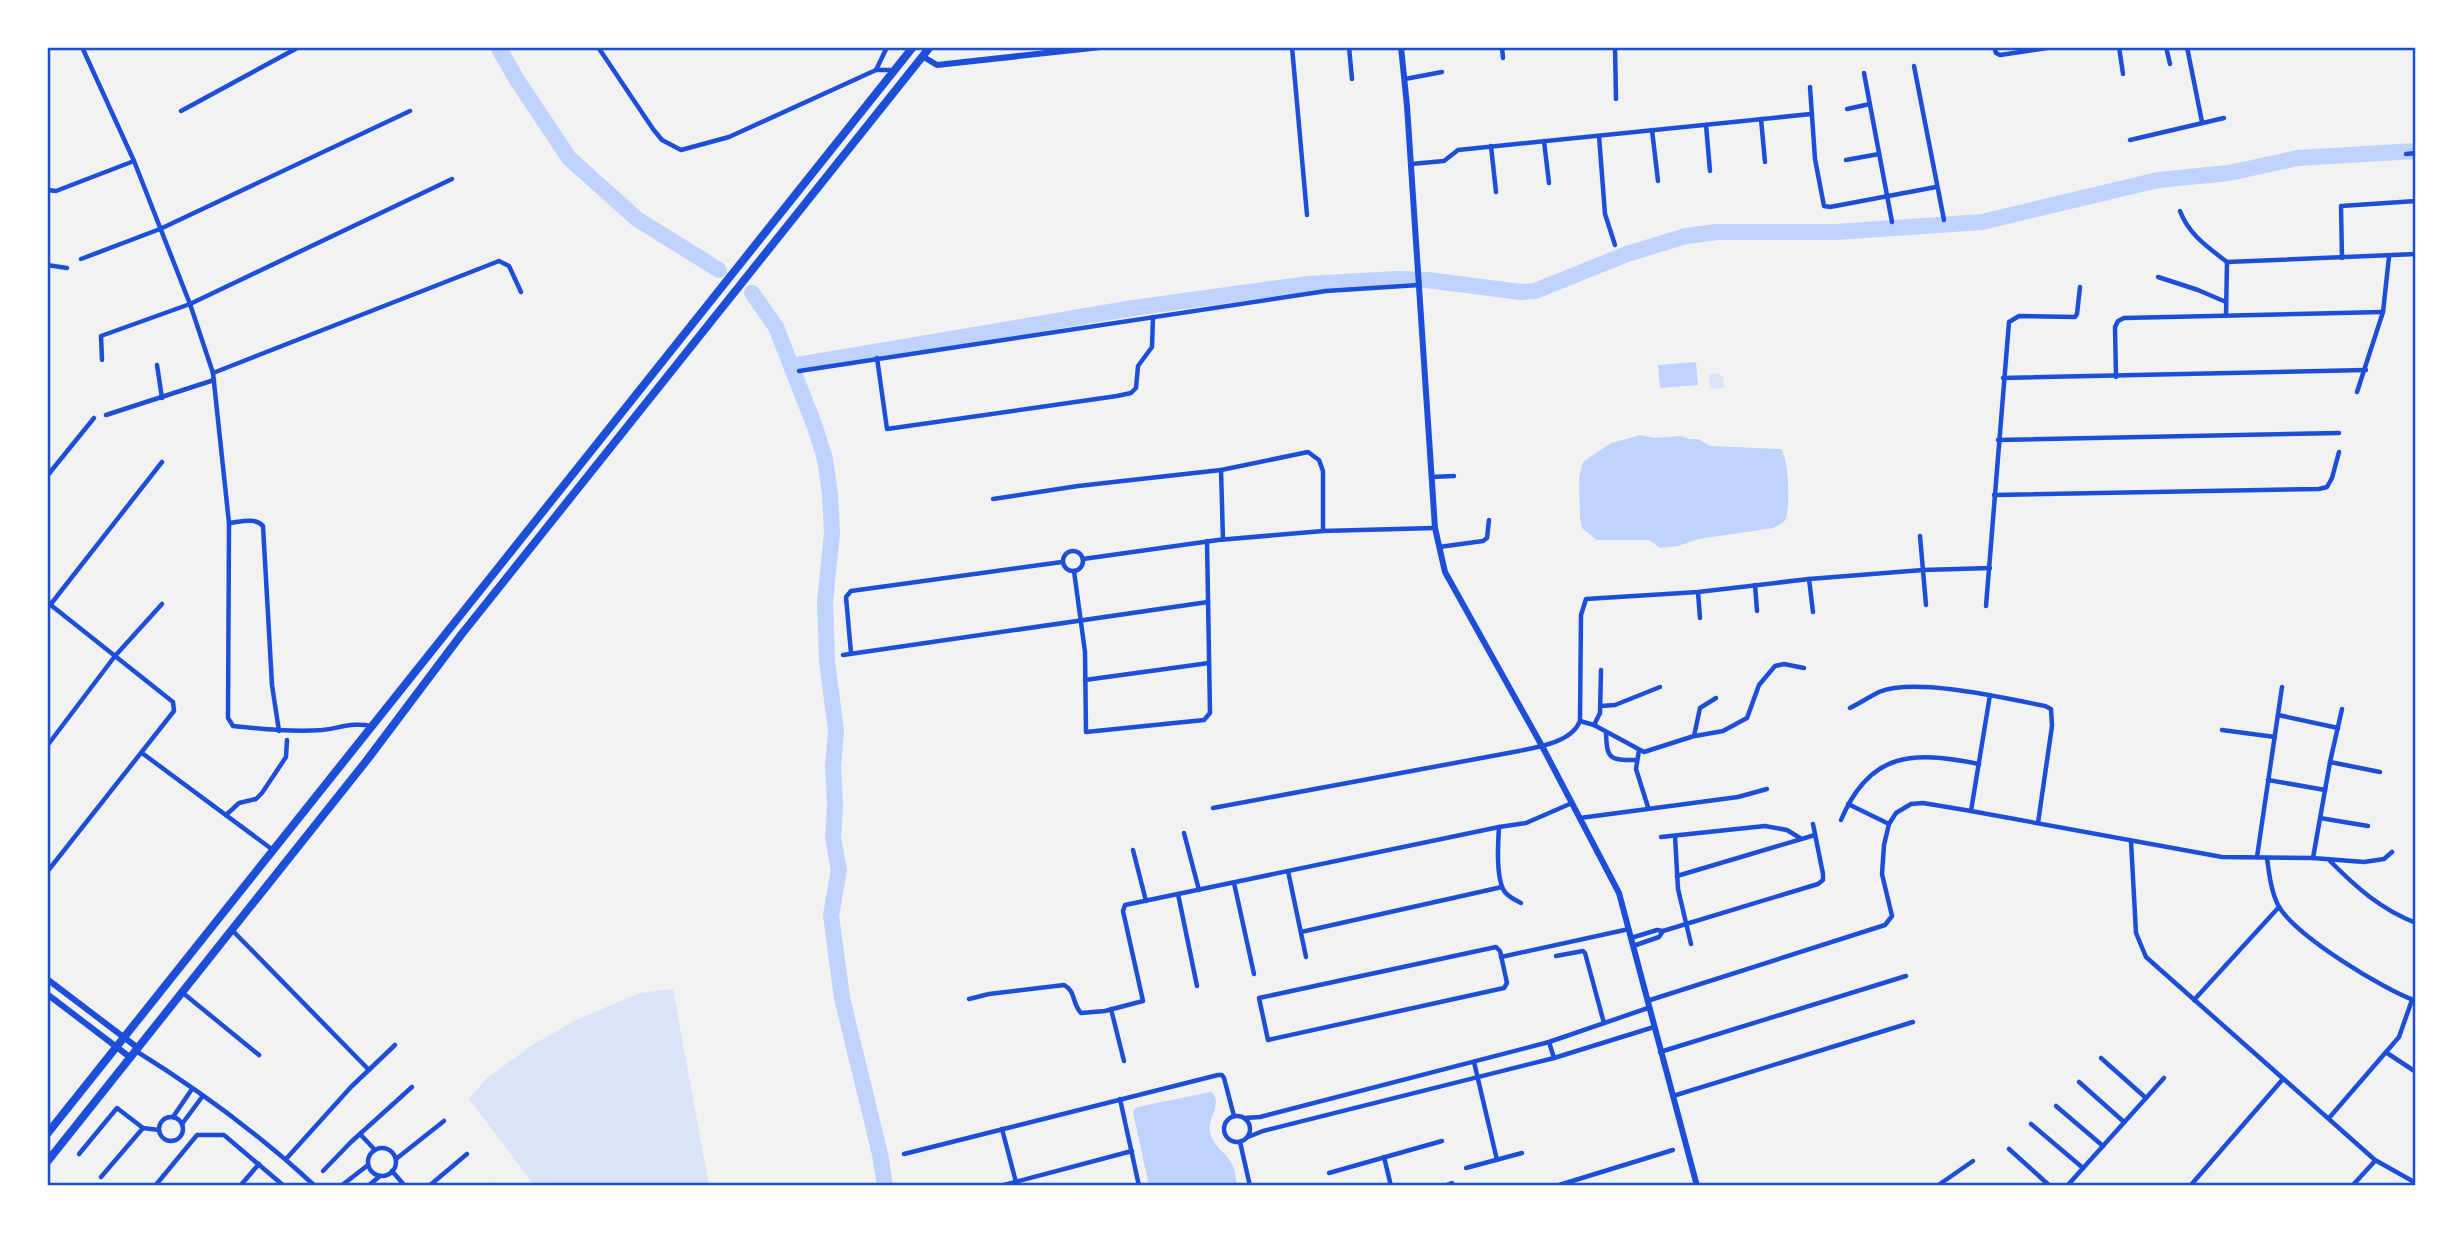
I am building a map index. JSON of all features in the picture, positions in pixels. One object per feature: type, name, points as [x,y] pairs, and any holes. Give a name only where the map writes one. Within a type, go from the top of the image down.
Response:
[{"type":"main road","points":[[47,1134],[913,47]]},
{"type":"main road","points":[[47,1162],[359,771],[461,635],[930,47]]},
{"type":"main road","points":[[452,626],[461,635]]},
{"type":"street","points":[[82,47],[134,161],[214,373],[229,523],[228,718],[233,726],[279,731],[323,730],[358,723],[372,727]]},
{"type":"street","points":[[181,111],[299,47]]},
{"type":"street","points":[[598,47],[653,129],[662,140],[681,150],[729,137],[876,70],[895,69]]},
{"type":"street","points":[[876,70],[887,47]]},
{"type":"street","points":[[922,56],[937,65],[1101,47]]},
{"type":"street","points":[[1292,47],[1307,215]]},
{"type":"street","points":[[1349,47],[1352,79]]},
{"type":"street","points":[[1401,47],[1435,528],[1445,572],[1542,746],[1619,893],[1697,1186]]},
{"type":"street","points":[[1503,47],[1503,58]]},
{"type":"street","points":[[1615,47],[1616,99]]},
{"type":"street","points":[[1994,47],[2000,55],[2054,47]]},
{"type":"street","points":[[2119,47],[2123,74]]},
{"type":"street","points":[[2166,47],[2170,64]]},
{"type":"street","points":[[2187,47],[2202,122]]},
{"type":"street","points":[[1914,66],[1944,220]]},
{"type":"street","points":[[1405,79],[1442,72]]},
{"type":"street","points":[[1864,73],[1892,222]]},
{"type":"street","points":[[1810,87],[1815,159],[1824,206],[1936,187]]},
{"type":"street","points":[[1847,109],[1870,104]]},
{"type":"street","points":[[81,259],[160,229],[410,111]]},
{"type":"street","points":[[1411,164],[1444,161],[1456,150],[1811,114]]},
{"type":"street","points":[[2130,140],[2224,118]]},
{"type":"street","points":[[1761,119],[1765,162]]},
{"type":"street","points":[[1706,125],[1710,171]]},
{"type":"street","points":[[1652,130],[1658,181]]},
{"type":"street","points":[[1599,135],[1603,199],[1615,245]]},
{"type":"street","points":[[1544,141],[1549,183]]},
{"type":"street","points":[[1491,146],[1496,192]]},
{"type":"street","points":[[1846,160],[1879,153]]},
{"type":"street","points":[[2406,154],[2416,153]]},
{"type":"street","points":[[47,190],[56,191],[134,161]]},
{"type":"street","points":[[102,360],[101,337],[190,304],[452,179]]},
{"type":"street","points":[[2342,258],[2341,206],[2416,201]]},
{"type":"street","points":[[2180,211],[2191,233],[2227,262],[2416,254]]},
{"type":"street","points":[[2357,392],[2383,312],[2389,257]]},
{"type":"street","points":[[214,373],[499,261],[509,266],[521,292]]},
{"type":"street","points":[[2226,316],[2227,262]]},
{"type":"street","points":[[47,265],[67,268]]},
{"type":"street","points":[[2158,277],[2226,302]]},
{"type":"street","points":[[799,370],[1326,291],[1419,282]]},
{"type":"street","points":[[1986,606],[2009,322],[2019,316],[2075,317],[2080,287]]},
{"type":"street","points":[[2116,377],[2115,327],[2118,321],[2124,318],[2383,312]]},
{"type":"street","points":[[877,358],[887,429],[1116,396],[1131,393],[1136,388],[1138,366],[1152,347],[1153,317]]},
{"type":"street","points":[[158,365],[162,398]]},
{"type":"street","points":[[2004,378],[2366,370]]},
{"type":"street","points":[[106,415],[214,380]]},
{"type":"street","points":[[47,476],[94,418]]},
{"type":"street","points":[[1998,440],[2339,433]]},
{"type":"street","points":[[1994,495],[2319,489],[2327,487],[2332,478],[2339,452]]},
{"type":"street","points":[[993,499],[1078,486],[1221,470],[1308,453],[1319,460],[1323,471],[1323,531]]},
{"type":"street","points":[[47,872],[174,712],[173,702],[48,605],[162,463]]},
{"type":"street","points":[[1221,470],[1223,539]]},
{"type":"street","points":[[1432,477],[1454,476]]},
{"type":"street","points":[[229,523],[252,520],[263,526],[272,685],[279,731]]},
{"type":"street","points":[[1439,547],[1483,541],[1487,538],[1489,520]]},
{"type":"street","points":[[1083,559],[1223,539],[1323,531],[1435,528]]},
{"type":"street","points":[[1920,536],[1926,605]]},
{"type":"street","points":[[1074,571],[1085,652],[1086,732],[1204,720],[1210,713],[1207,541]]},
{"type":"street","points":[[1072,550],[1079,552],[1083,559],[1081,567],[1074,571],[1066,569],[1062,562],[1065,554],[1072,550]]},
{"type":"street","points":[[851,653],[846,597],[851,591],[1062,562]]},
{"type":"street","points":[[1213,808],[1542,746],[1573,732],[1580,721],[1581,615],[1586,600],[1698,592],[1809,579],[1990,568]]},
{"type":"street","points":[[1809,579],[1813,612]]},
{"type":"street","points":[[1755,585],[1757,611]]},
{"type":"street","points":[[1698,592],[1700,618]]},
{"type":"street","points":[[844,655],[1208,602]]},
{"type":"street","points":[[47,746],[115,656],[162,604]]},
{"type":"street","points":[[1085,680],[1209,663]]},
{"type":"street","points":[[1580,721],[1594,725],[1639,750],[1650,751],[1695,736],[1723,731],[1747,718],[1759,685],[1775,666],[1784,664],[1804,668]]},
{"type":"street","points":[[1594,725],[1601,706],[1601,670]]},
{"type":"street","points":[[1601,706],[1615,705],[1660,687]]},
{"type":"street","points":[[2257,858],[2282,687]]},
{"type":"street","points":[[1850,708],[1880,691],[1903,688],[1990,695],[2051,709],[2052,726],[2038,823]]},
{"type":"street","points":[[1971,811],[1990,695]]},
{"type":"street","points":[[1695,736],[1700,708],[1716,698]]},
{"type":"street","points":[[2313,858],[2342,709]]},
{"type":"street","points":[[2278,715],[2338,728]]},
{"type":"street","points":[[2222,730],[2275,737]]},
{"type":"street","points":[[1606,732],[1608,754],[1611,758],[1636,760]]},
{"type":"street","points":[[226,815],[239,803],[256,799],[262,793],[286,757],[287,740]]},
{"type":"street","points":[[1639,750],[1636,769],[1648,807]]},
{"type":"street","points":[[142,753],[274,851]]},
{"type":"street","points":[[1841,820],[1848,804],[1869,776],[1880,767],[1900,760],[1940,756],[1979,764]]},
{"type":"street","points":[[2330,762],[2380,772]]},
{"type":"street","points":[[2268,780],[2325,790]]},
{"type":"street","points":[[1580,818],[1738,797],[1767,789]]},
{"type":"street","points":[[969,999],[1002,992],[1064,985],[1072,991],[1077,1009],[1081,1013],[1143,1001],[1123,907],[1125,905],[1526,823],[1572,803]]},
{"type":"street","points":[[1654,1027],[1554,1058],[1263,1131],[1240,1142],[1227,1138],[1224,1130],[1226,1121],[1234,1116],[1260,1117],[1549,1042],[1648,1004],[1885,926],[1892,916],[1882,862],[1889,824],[1896,813],[1911,804],[1923,803],[1971,811],[2222,857],[2377,862],[2392,852]]},
{"type":"street","points":[[1848,804],[1889,824]]},
{"type":"street","points":[[2320,818],[2368,826]]},
{"type":"street","points":[[1631,938],[1657,930],[1663,931],[1818,884],[1823,880],[1823,874],[1813,824]]},
{"type":"street","points":[[1661,837],[1765,826],[1787,830],[1801,839]]},
{"type":"street","points":[[1499,827],[1497,855],[1502,887],[1511,898],[1521,903]]},
{"type":"street","points":[[1184,833],[1199,890]]},
{"type":"street","points":[[1677,876],[1815,835]]},
{"type":"street","points":[[1675,836],[1677,876],[1691,944]]},
{"type":"street","points":[[2131,841],[2136,933],[2146,957],[2375,1160],[2416,1183]]},
{"type":"street","points":[[1133,850],[1146,901]]},
{"type":"street","points":[[2267,858],[2279,907],[2292,921],[2326,948],[2389,990],[2414,1001],[2399,1037],[2329,1118]]},
{"type":"street","points":[[2329,860],[2381,907],[2416,923]]},
{"type":"street","points":[[1288,871],[1306,957]]},
{"type":"street","points":[[1234,883],[1254,974]]},
{"type":"street","points":[[1301,932],[1502,887]]},
{"type":"street","points":[[1178,894],[1197,986]]},
{"type":"street","points":[[2194,1000],[2279,907]]},
{"type":"street","points":[[1501,957],[1629,929]]},
{"type":"street","points":[[232,930],[369,1070]]},
{"type":"street","points":[[1633,946],[1659,937],[1663,931]]},
{"type":"street","points":[[1493,947],[1499,949],[1501,957],[1507,983],[1502,989],[1268,1040],[1259,998],[1493,947]]},
{"type":"street","points":[[1556,956],[1577,951],[1585,953],[1604,1023]]},
{"type":"street","points":[[1660,1052],[1906,976]]},
{"type":"street","points":[[47,979],[124,1037],[135,1053]]},
{"type":"street","points":[[182,993],[259,1055]]},
{"type":"street","points":[[47,994],[117,1046],[135,1053],[192,1089],[286,1159],[315,1186]]},
{"type":"street","points":[[1111,1009],[1124,1060]]},
{"type":"street","points":[[1672,1097],[1913,1022]]},
{"type":"street","points":[[1549,1042],[1554,1058]]},
{"type":"street","points":[[286,1159],[395,1045]]},
{"type":"street","points":[[2387,1053],[2416,1072]]},
{"type":"street","points":[[2101,1058],[2146,1098]]},
{"type":"street","points":[[1474,1062],[1497,1160]]},
{"type":"street","points":[[904,1154],[1222,1075],[1234,1116]]},
{"type":"street","points":[[2067,1186],[2164,1079]]},
{"type":"street","points":[[2190,1186],[2283,1079]]},
{"type":"street","points":[[2079,1082],[2124,1122]]},
{"type":"street","points":[[323,1171],[360,1133],[412,1087]]},
{"type":"street","points":[[192,1089],[173,1117],[163,1120],[159,1130],[162,1137],[175,1140],[181,1135],[223,1135],[284,1186]]},
{"type":"street","points":[[181,1135],[182,1124],[202,1097]]},
{"type":"street","points":[[1120,1099],[1139,1186]]},
{"type":"street","points":[[2056,1106],[2102,1146]]},
{"type":"street","points":[[79,1154],[117,1108],[143,1128],[159,1130]]},
{"type":"street","points":[[173,1117],[182,1124]]},
{"type":"street","points":[[1244,1118],[1250,1128],[1248,1138]]},
{"type":"street","points":[[368,1186],[380,1176],[392,1171],[396,1159],[444,1121]]},
{"type":"street","points":[[2031,1124],[2083,1168]]},
{"type":"street","points":[[101,1177],[143,1128]]},
{"type":"street","points":[[1002,1129],[1016,1184]]},
{"type":"street","points":[[360,1133],[375,1150]]},
{"type":"street","points":[[155,1186],[197,1135]]},
{"type":"street","points":[[1329,1173],[1442,1141]]},
{"type":"street","points":[[1240,1142],[1250,1186]]},
{"type":"street","points":[[380,1176],[373,1172],[368,1164],[369,1156],[375,1150],[388,1149],[396,1159]]},
{"type":"street","points":[[2009,1149],[2050,1186]]},
{"type":"street","points":[[1556,1186],[1673,1150]]},
{"type":"street","points":[[1000,1186],[1016,1184],[1132,1151]]},
{"type":"street","points":[[1466,1168],[1522,1153]]},
{"type":"street","points":[[429,1186],[467,1154]]},
{"type":"street","points":[[1384,1157],[1391,1186]]},
{"type":"street","points":[[2352,1186],[2375,1160]]},
{"type":"street","points":[[1937,1186],[1973,1161]]},
{"type":"street","points":[[240,1186],[259,1164]]},
{"type":"street","points":[[341,1186],[368,1164]]},
{"type":"street","points":[[392,1171],[405,1186]]},
{"type":"street","points":[[1444,1186],[1452,1183]]},
{"type":"shaded area","points":[[1718,373],[1723,377],[1724,388],[1710,389],[1709,374]]},
{"type":"shaded area","points":[[673,989],[709,1186],[535,1186],[469,1099],[487,1078],[534,1044],[578,1019],[640,993]]},
{"type":"water","points":[[1696,362],[1698,385],[1660,388],[1658,365]]},
{"type":"water","points":[[1641,435],[1654,438],[1681,436],[1698,439],[1710,446],[1781,449],[1788,483],[1785,520],[1773,528],[1660,548],[1649,540],[1597,540],[1582,528],[1580,517],[1579,478],[1583,462],[1611,443]]},
{"type":"water","points":[[1211,1092],[1215,1096],[1216,1106],[1210,1132],[1214,1142],[1232,1164],[1237,1186],[1149,1186],[1133,1112],[1135,1108]]},
{"type":"waterway","points":[[498,47],[569,158],[637,219],[719,270]]},
{"type":"waterway","points":[[791,366],[1133,308],[1308,284],[1396,279],[1427,280],[1521,292],[1535,291],[1627,254],[1686,236],[1717,232],[1836,232],[1982,222],[2158,180],[2229,173],[2298,158],[2416,151]]},
{"type":"waterway","points":[[752,293],[776,327],[825,459],[832,533],[825,602],[827,661],[836,731],[833,838],[839,870],[831,915],[842,998],[880,1154],[885,1186]]}]
